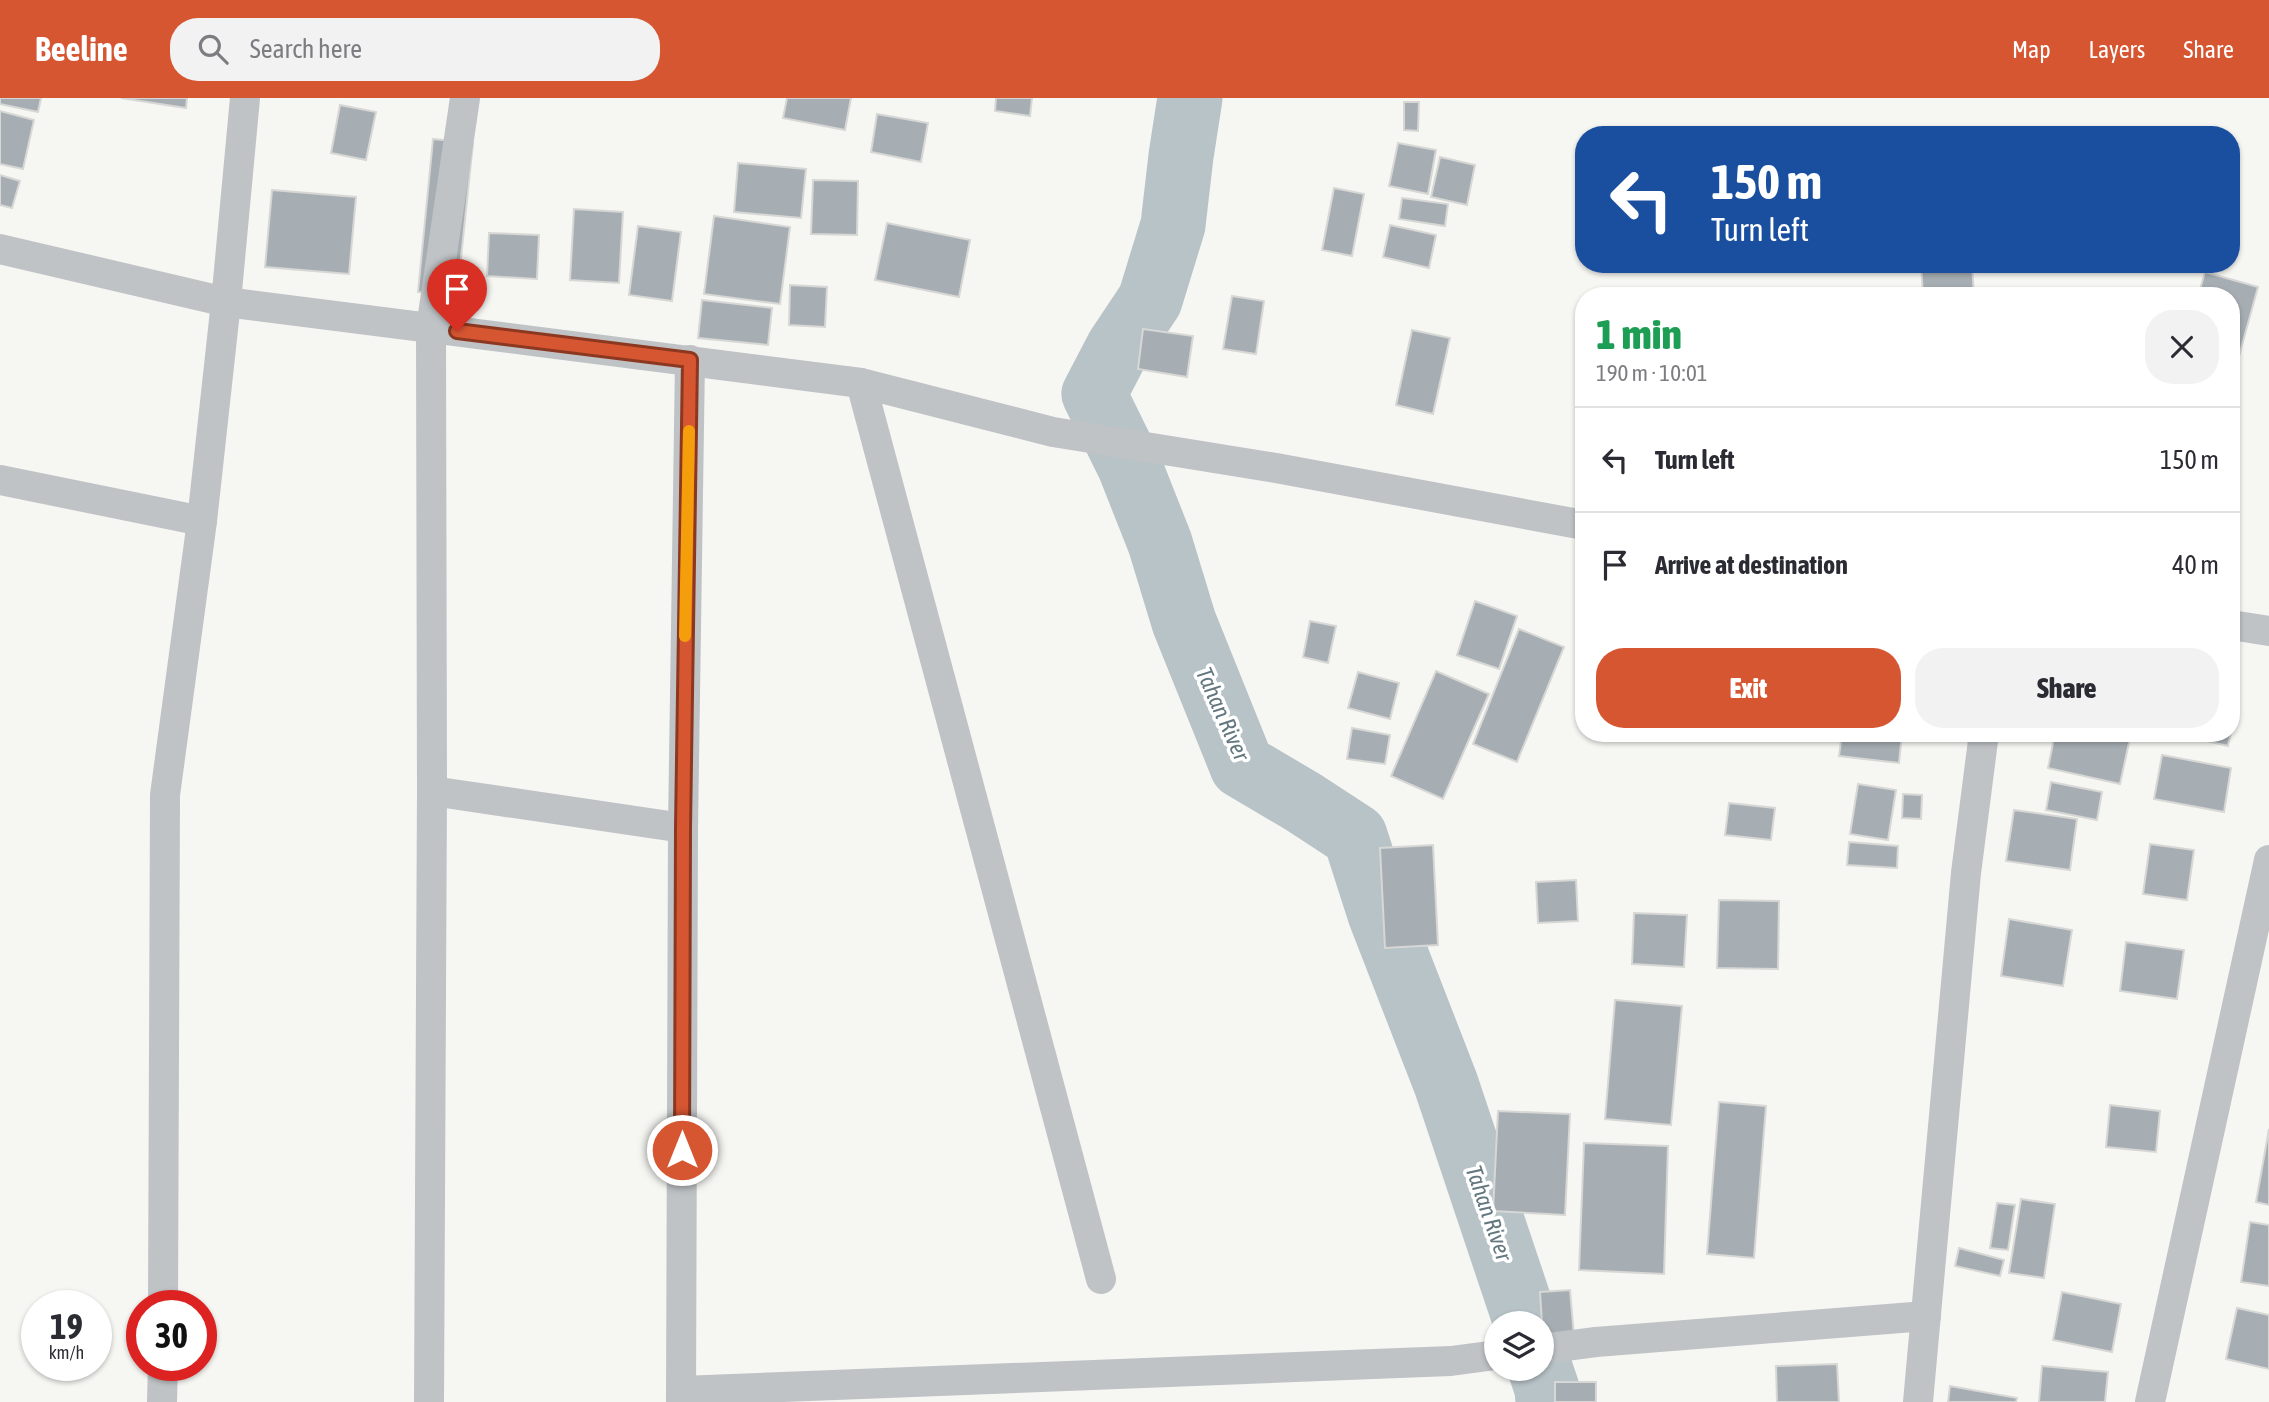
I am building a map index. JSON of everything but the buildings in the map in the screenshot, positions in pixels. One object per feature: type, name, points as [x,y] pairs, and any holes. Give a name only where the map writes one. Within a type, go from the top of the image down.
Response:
[{"type":"street","points":[[163,1290],[164,795],[202,521],[245,98]]},
{"type":"street","points":[[429,1402],[431,328],[465,98]]},
{"type":"street","points":[[0,249],[226,302],[861,383],[1053,432],[1276,468],[1575,523]]},
{"type":"street","points":[[690,360],[683,828],[681,1397],[1451,1362],[1484,1357]]},
{"type":"street","points":[[861,383],[1101,1279]]},
{"type":"street","points":[[0,480],[202,521]]},
{"type":"street","points":[[2240,626],[2269,631]]},
{"type":"street","points":[[1918,1402],[1965,887],[1982,742]]},
{"type":"street","points":[[432,791],[683,828]]},
{"type":"street","points":[[2150,1402],[2269,860]]},
{"type":"street","points":[[1554,1347],[1926,1316]]},
{"type":"street","points":[[163,1381],[163,1402]]},
{"type":"waterway","name":"Tahan River","points":[[1190,98],[1173,225],[1150,300],[1118,348],[1094,394],[1130,467],[1160,543],[1184,622],[1242,766],[1355,836],[1380,914],[1446,1084],[1522,1311]]},
{"type":"waterway","name":"Tahan River","points":[[1544,1381],[1548,1402]]},
{"type":"slow traffic","points":[[685,636],[689,431]]},
{"type":"route","points":[[457,331],[690,360],[683,828],[682,1150]]}]
